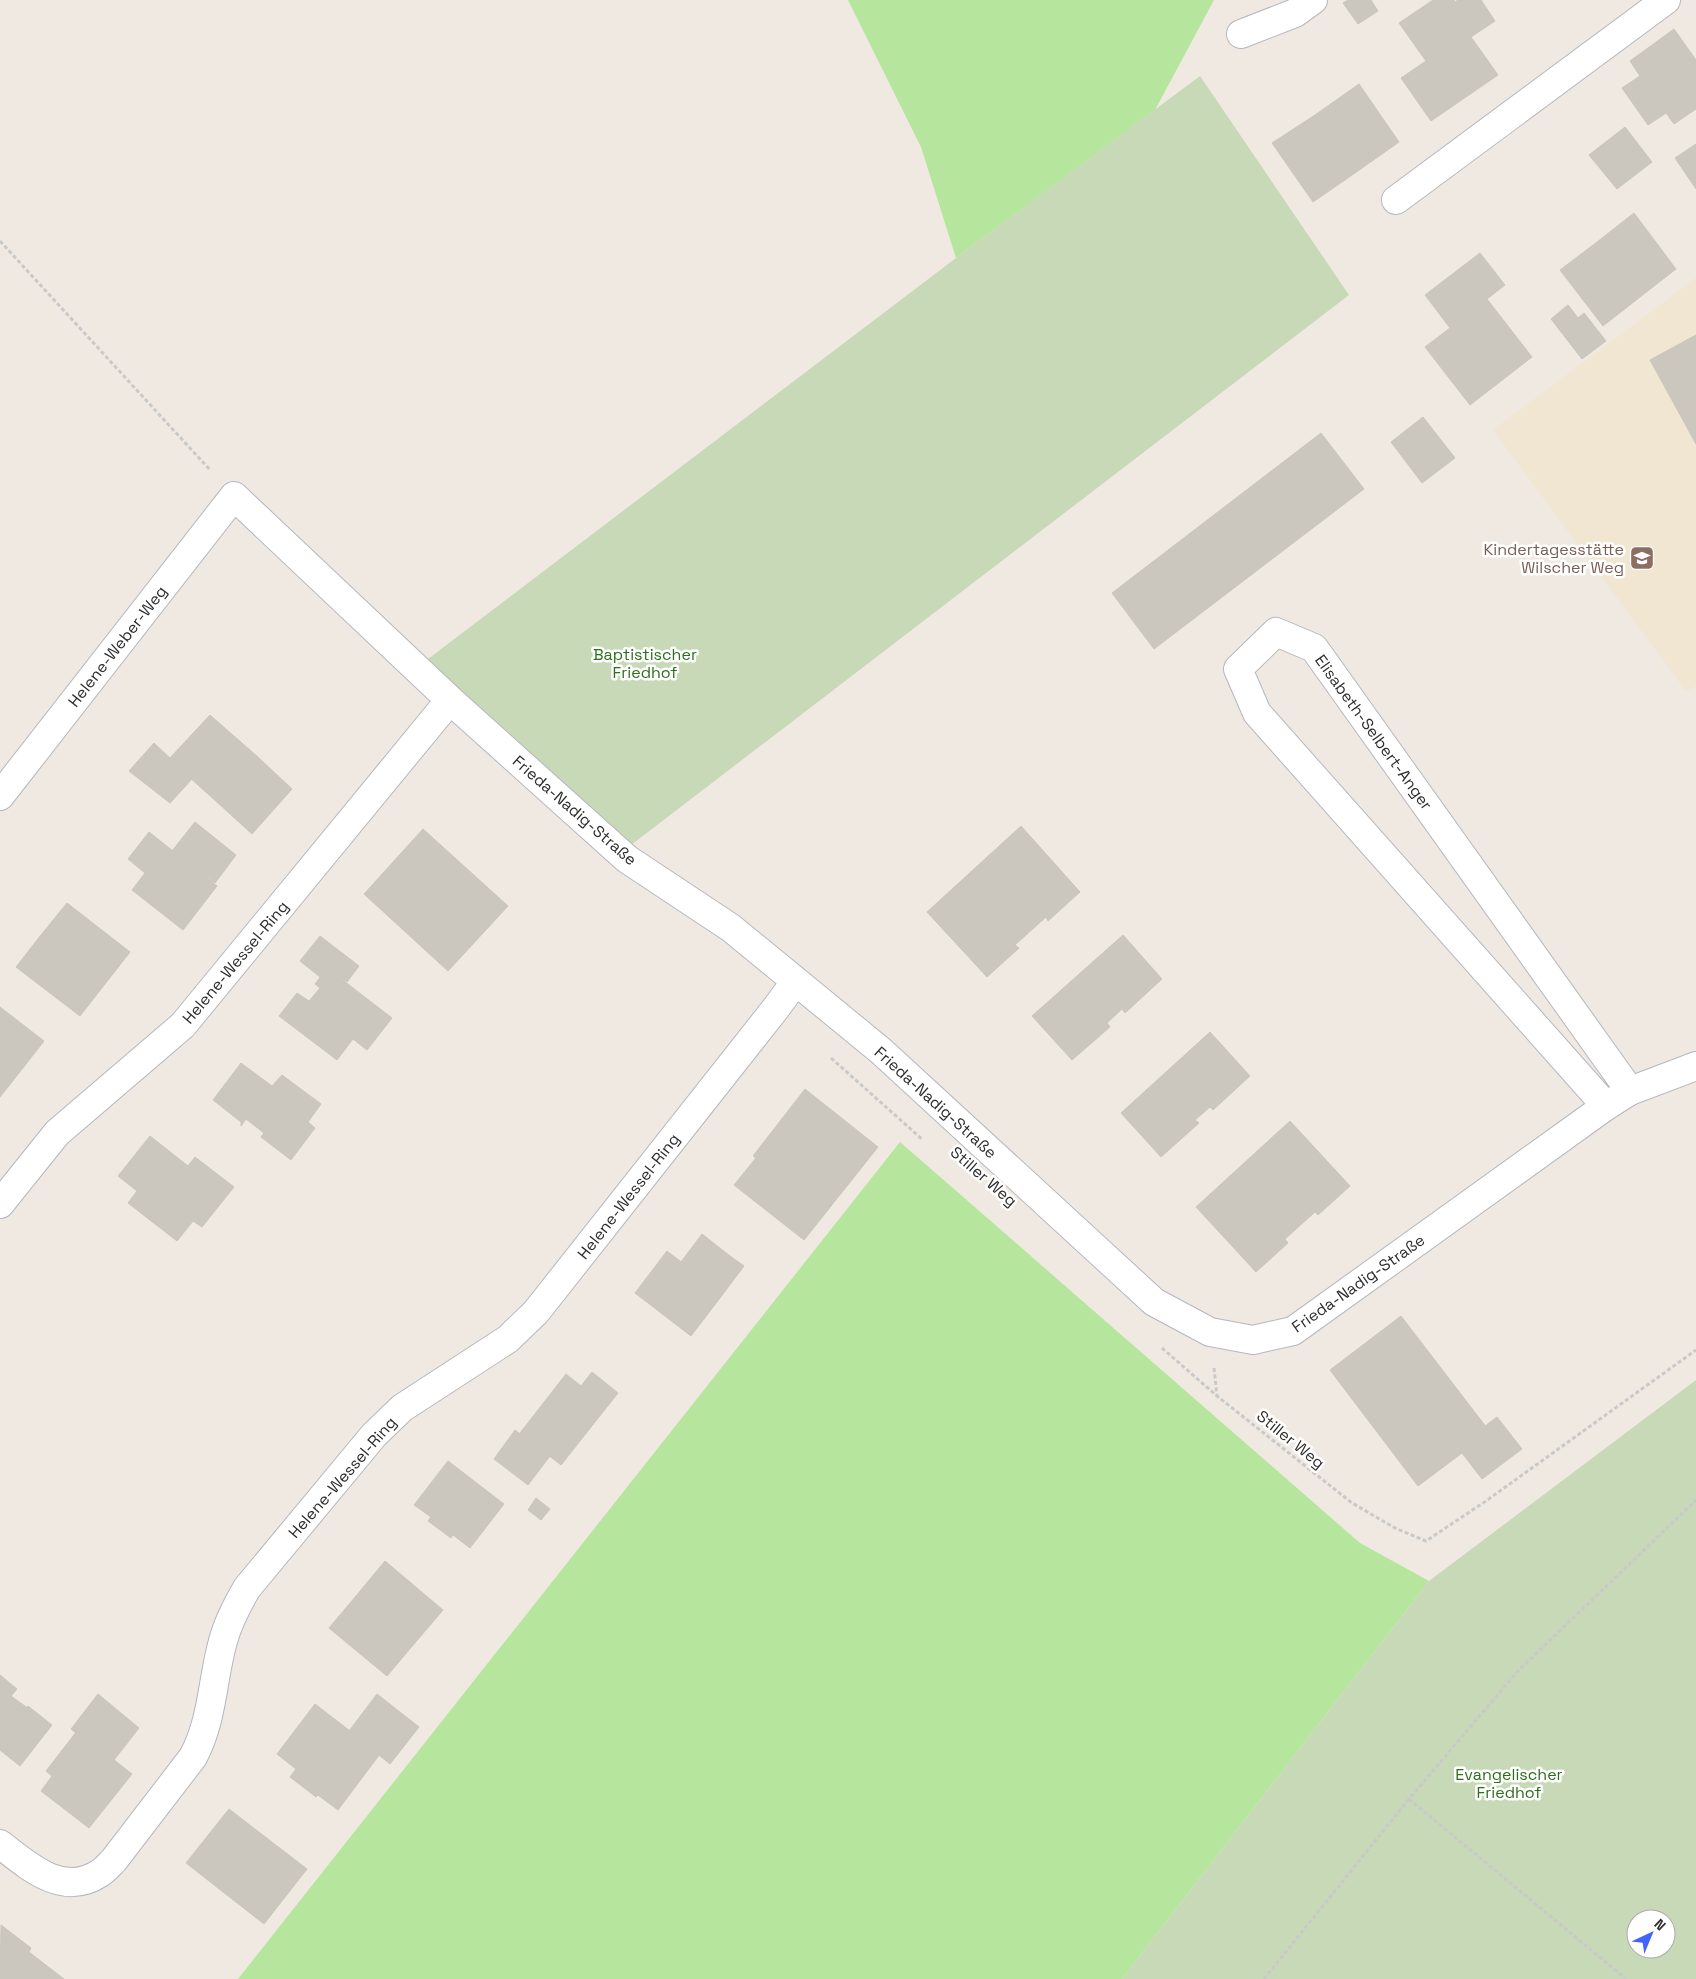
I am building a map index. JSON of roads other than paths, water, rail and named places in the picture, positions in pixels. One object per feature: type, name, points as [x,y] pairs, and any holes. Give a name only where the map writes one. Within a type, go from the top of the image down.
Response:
[{"type":"street","points":[[1241,34],[1295,13],[1313,0]]},
{"type":"street","points":[[1396,200],[1666,0]]},
{"type":"street","name":"Frieda-Nadig-Straße","points":[[234,496],[450,700],[627,859],[731,928],[881,1051],[1154,1302],[1210,1332],[1253,1340],[1292,1331],[1606,1106],[1630,1091],[1696,1066]]},
{"type":"street","name":"Helene-Weber-Weg","points":[[0,796],[234,496]]},
{"type":"street","name":"Elisabeth-Selbert-Anger","points":[[1606,1106],[1257,713],[1238,668],[1276,632],[1314,648],[1630,1091]]},
{"type":"street","name":"Helene-Wessel-Ring","points":[[0,1204],[56,1133],[183,1026],[450,700]]},
{"type":"street","name":"Helene-Wessel-Ring","points":[[0,1844],[35,1871],[62,1882],[81,1882],[100,1873],[114,1860],[193,1757],[202,1740],[208,1720],[223,1641],[232,1614],[247,1588],[374,1435],[402,1408],[508,1339],[536,1312],[795,982]]},
{"type":"place","name":"Kindertagesstätte Wilscher Weg","points":[[1642,558]]},
{"type":"park label","name":"Baptistischer Friedhof","points":[[645,663]]},
{"type":"park label","name":"Evangelischer Friedhof","points":[[1509,1783]]}]
